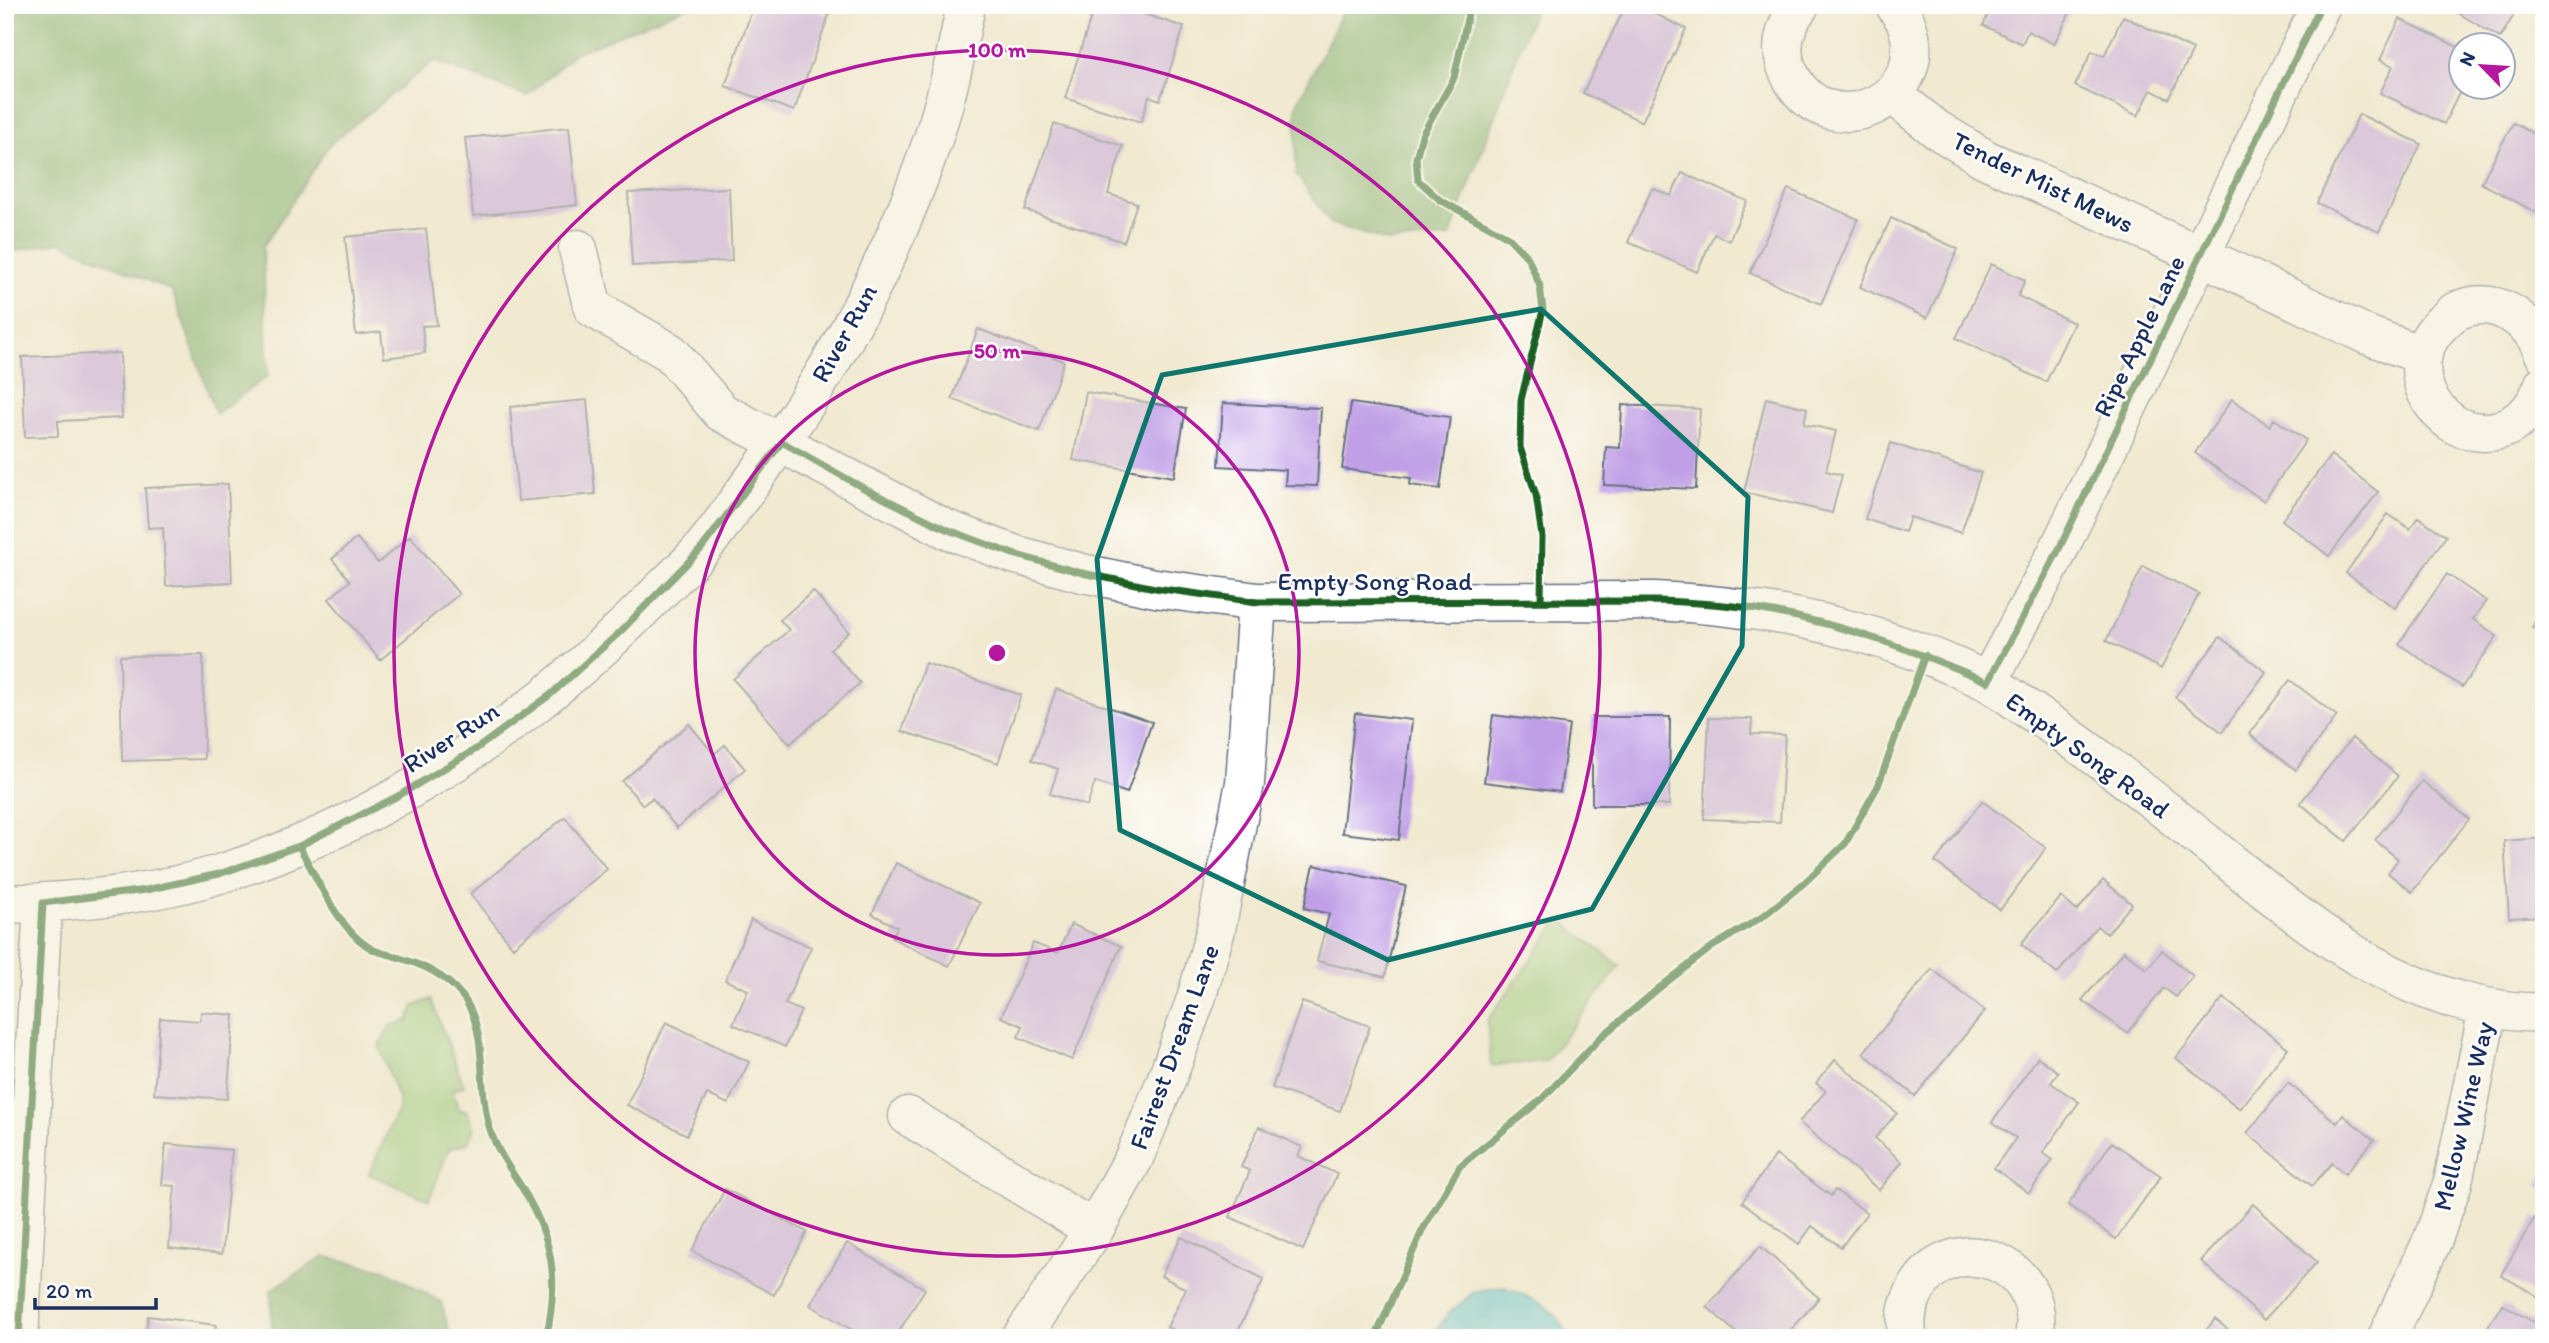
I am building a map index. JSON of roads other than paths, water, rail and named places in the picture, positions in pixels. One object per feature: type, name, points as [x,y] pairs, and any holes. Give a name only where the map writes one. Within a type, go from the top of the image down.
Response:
[{"type":"street","name":"River Run","points":[[5,904],[43,903],[146,890],[219,874],[288,850],[398,796],[476,750],[550,695],[620,632],[701,549],[782,442],[855,320],[901,223],[934,136],[966,5]]},
{"type":"street","points":[[1800,5],[1791,18],[1783,43],[1785,66],[1797,89],[1817,106],[1840,113],[1868,110],[1892,94],[1908,71],[1912,50],[1906,23],[1895,5]]},
{"type":"street","name":"Ripe Apple Lane","points":[[1987,682],[2057,553],[2321,5]]},
{"type":"street","name":"Tender Mist Mews","points":[[1892,94],[1936,129],[1985,159],[2202,256],[2367,335],[2421,355]]},
{"type":"street","name":"Empty Song Road","points":[[578,249],[593,308],[671,353],[721,412],[946,529],[1013,554],[1082,573],[1155,588],[1258,601],[1655,600],[1713,603],[1825,624],[1925,655],[1987,682],[2055,727],[2121,776],[2347,952],[2391,976],[2434,993],[2488,1009],[2544,1012]]},
{"type":"street","points":[[2544,354],[2538,338],[2520,317],[2497,307],[2472,307],[2455,312],[2432,332],[2421,355],[2422,386],[2436,410],[2455,425],[2481,432],[2504,429],[2527,415],[2538,401],[2544,384]]},
{"type":"street","name":"Fairest Dream Lane","points":[[1021,1338],[1094,1230],[1134,1158],[1196,999],[1216,929],[1245,783],[1258,601]]},
{"type":"street","points":[[19,1338],[43,903]]},
{"type":"street","name":"Mellow Wine Way","points":[[2387,1338],[2433,1239],[2454,1182],[2488,1009]]},
{"type":"street","points":[[908,1116],[1094,1230]]},
{"type":"street","points":[[1908,1338],[1906,1327],[1909,1302],[1920,1282],[1936,1267],[1958,1258],[1982,1257],[2002,1264],[2023,1281],[2033,1298],[2037,1320],[2034,1338]]},
{"type":"water","points":[[1504,1287],[1551,1311],[1569,1338],[1432,1338],[1446,1316],[1475,1291]]}]
